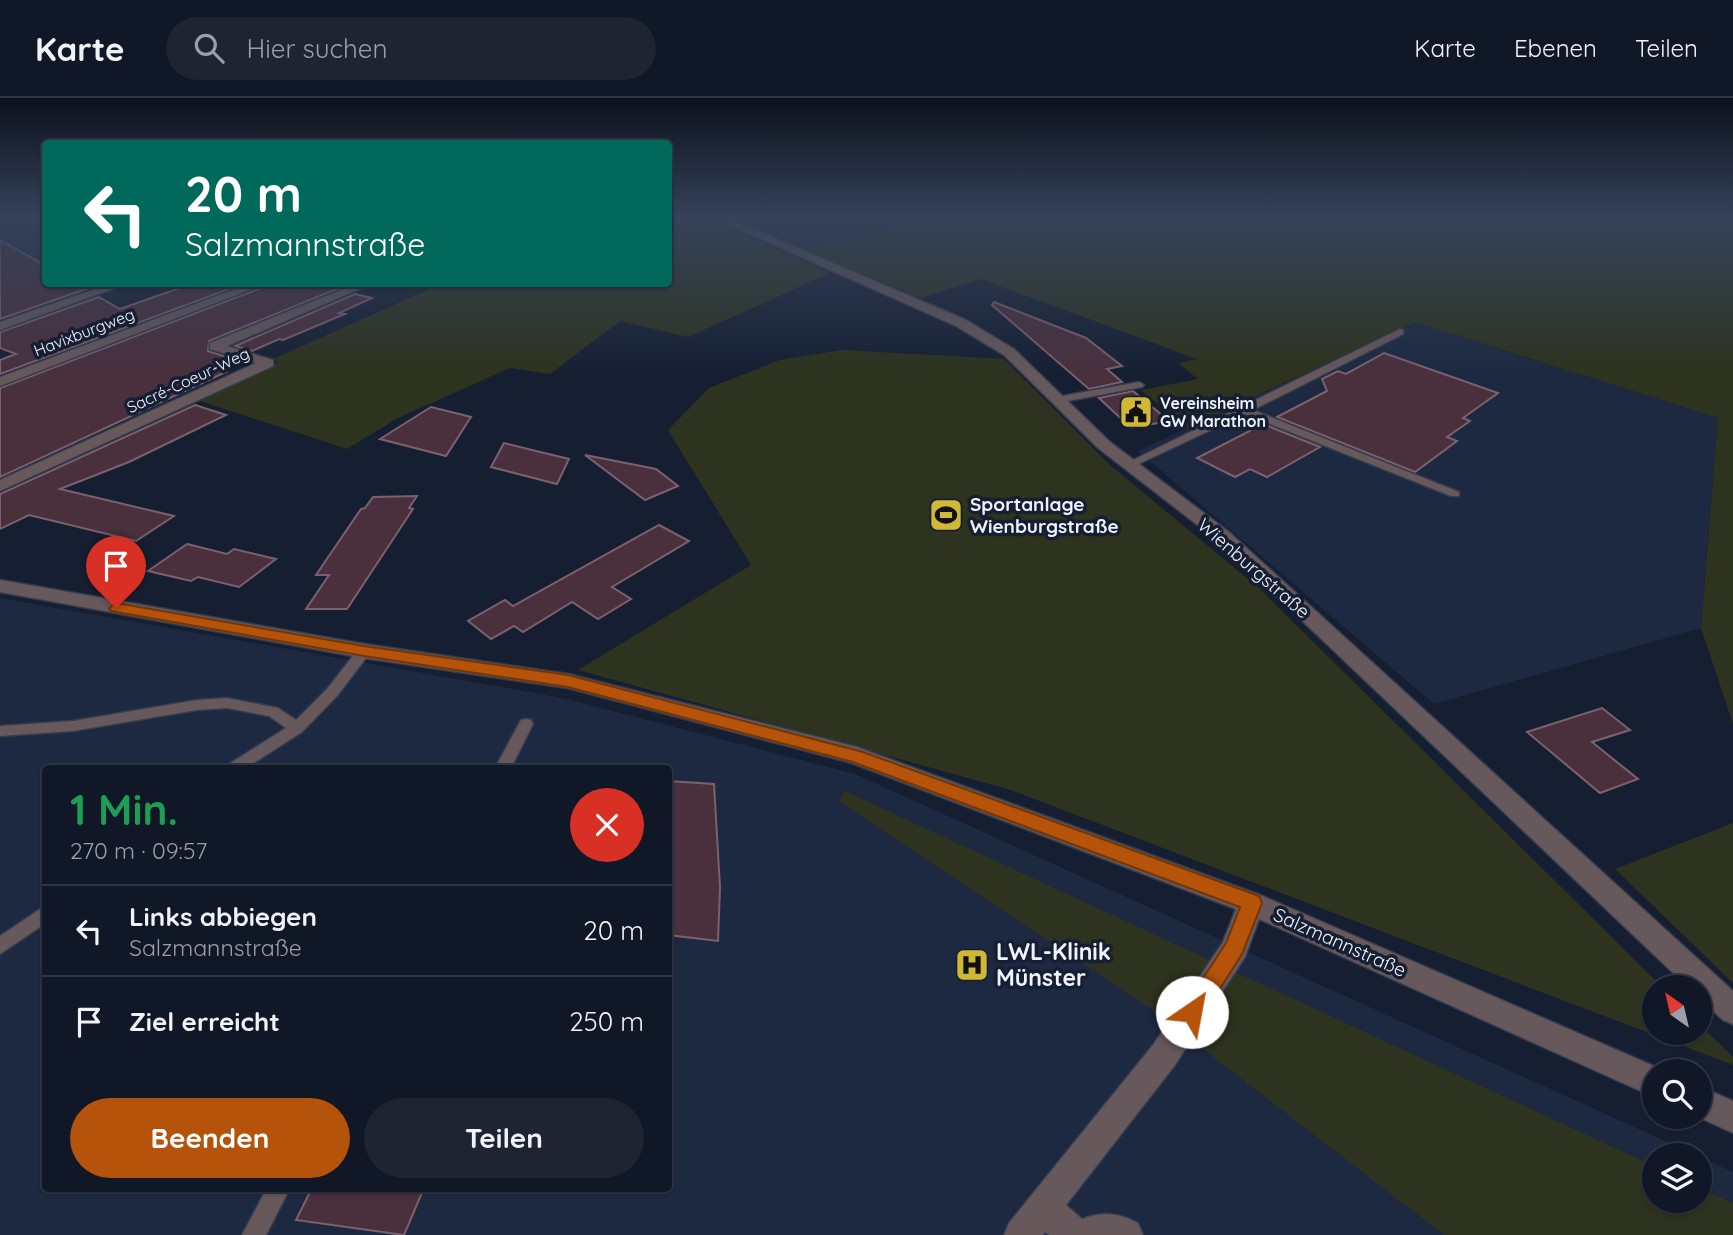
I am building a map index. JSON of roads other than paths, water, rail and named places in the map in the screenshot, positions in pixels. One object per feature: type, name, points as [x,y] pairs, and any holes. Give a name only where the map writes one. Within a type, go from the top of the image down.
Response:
[{"type":"street","name":"Wienburgstraße","points":[[834,269],[987,337],[1009,352],[1128,465],[1223,537],[1733,1010]]},
{"type":"street","points":[[0,326],[111,287]]},
{"type":"street","name":"Havixburgweg","points":[[0,383],[251,287]]},
{"type":"street","name":"Sacré-Coeur-Weg","points":[[0,486],[268,363],[215,346],[358,287]]},
{"type":"street","name":"Salzmannstraße","points":[[0,586],[364,651],[568,681],[857,756],[1251,903],[1642,1077]]},
{"type":"street","points":[[1021,1235],[1164,1055],[1235,948],[1251,903]]},
{"type":"street","points":[[1712,1108],[1733,1117]]},
{"type":"street","points":[[1044,1207],[1074,1235]]},
{"type":"street","points":[[1087,1235],[1094,1231],[1108,1230],[1126,1235]]},
{"type":"lane","points":[[1128,465],[1400,332]]},
{"type":"lane","points":[[1057,400],[1139,385]]},
{"type":"lane","points":[[1245,410],[1455,494]]},
{"type":"lane","points":[[239,765],[260,749],[297,728],[352,669],[364,651]]},
{"type":"lane","points":[[0,731],[73,726],[197,705],[227,703],[273,712],[297,728]]},
{"type":"lane","points":[[505,765],[526,724]]},
{"type":"lane","points":[[0,946],[42,916]]},
{"type":"lane","points":[[254,1235],[277,1192]]},
{"type":"place","name":"Vereinsheim GW Marathon","points":[[1136,412]]},
{"type":"place","name":"Sportanlage Wienburgstraße","points":[[946,515]]},
{"type":"place","name":"LWL-Klinik Münster","points":[[972,965]]}]
